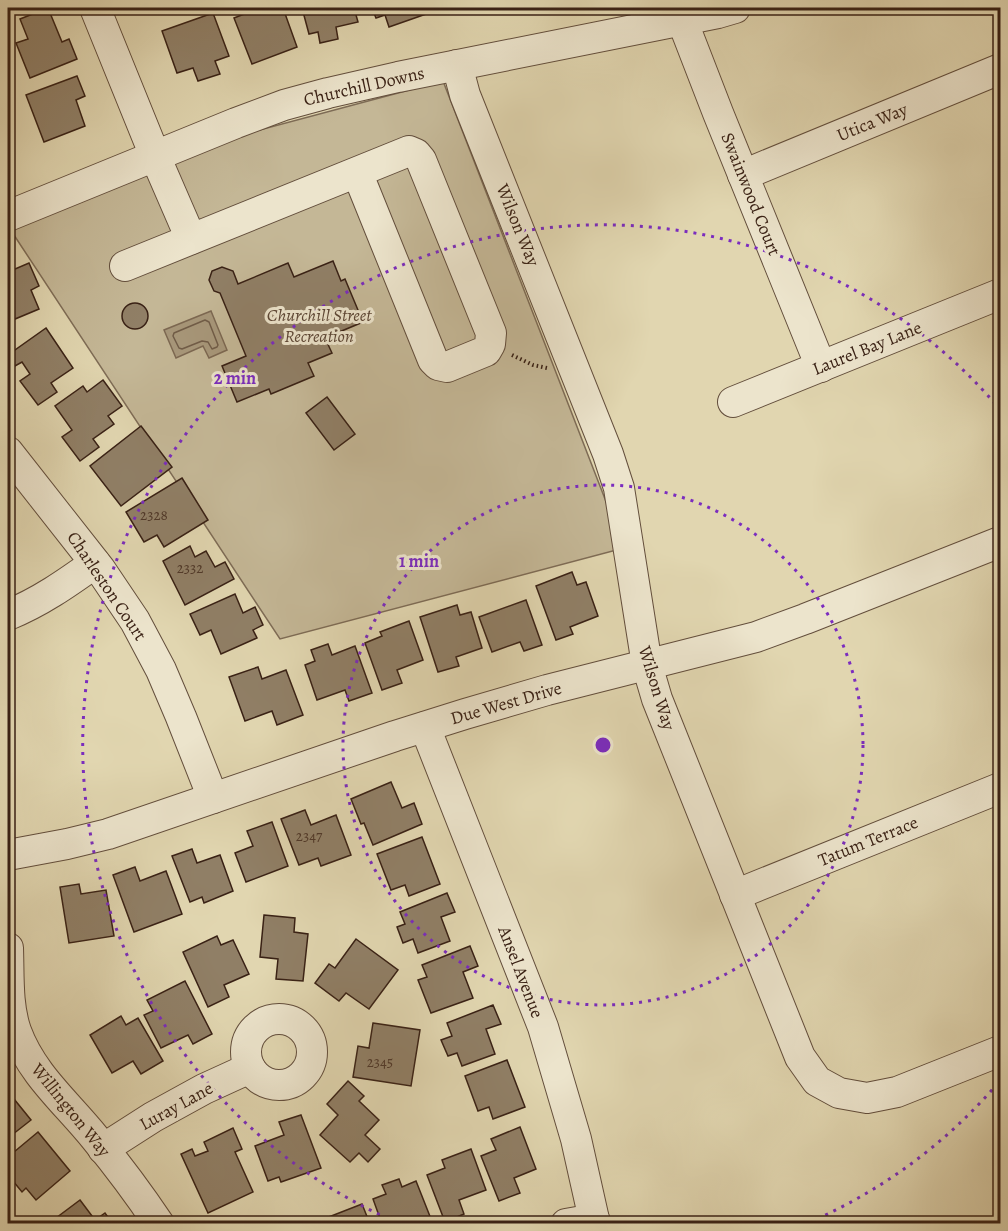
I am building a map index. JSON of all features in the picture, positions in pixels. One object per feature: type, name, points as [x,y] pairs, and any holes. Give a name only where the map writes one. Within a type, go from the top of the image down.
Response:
[{"type":"street","points":[[96,8],[191,239]]},
{"type":"street","name":"Churchill Downs","points":[[8,216],[284,105],[457,65],[735,8]]},
{"type":"street","name":"Swainwood Court","points":[[682,20],[821,367]]},
{"type":"street","name":"Wilson Way","points":[[457,65],[465,95],[574,367],[619,488],[647,665],[657,699],[800,1057],[817,1081],[839,1093],[867,1098],[897,1092],[1000,1051]]},
{"type":"street","name":"Utica Way","points":[[743,175],[1000,69]]},
{"type":"street","points":[[125,266],[357,172],[409,152],[416,154],[421,160],[491,333],[490,344],[486,351],[447,367],[438,365],[433,360],[357,172]]},
{"type":"street","name":"Laurel Bay Lane","points":[[733,402],[1000,294]]},
{"type":"street","name":"Charleston Court","points":[[8,452],[95,563],[135,621],[161,670],[213,798]]},
{"type":"street","name":"Due West Drive","points":[[8,855],[108,834],[424,727],[547,690],[756,637],[1000,542]]},
{"type":"street","points":[[8,615],[57,590],[95,563]]},
{"type":"street","name":"Ansel Avenue","points":[[424,727],[543,1027],[576,1139],[585,1222]]},
{"type":"street","name":"Tatum Terrace","points":[[735,895],[1000,788]]},
{"type":"street","name":"Willington Way","points":[[8,948],[11,1010],[24,1049],[35,1068],[95,1137],[159,1224]]},
{"type":"street","name":"Luray Lane","points":[[103,1149],[173,1106],[250,1068]]},
{"type":"path","points":[[490,344],[532,365],[555,370],[574,367]]},
{"type":"green space","name":"Churchill Street Recreation","points":[[443,81],[624,548],[280,639],[10,229],[241,135]]},
{"type":"water","points":[[211,311],[227,350],[209,358],[203,346],[176,358],[164,330]]},
{"type":"building","points":[[48,8],[62,42],[69,39],[77,59],[30,78],[16,43],[28,39],[20,19]]},
{"type":"building","points":[[260,8],[283,8],[297,47],[252,64],[234,18]]},
{"type":"building","points":[[302,8],[354,8],[358,22],[336,27],[338,39],[320,43],[318,32],[309,34]]},
{"type":"building","points":[[372,8],[427,8],[429,13],[389,27],[385,15],[376,18]]},
{"type":"building","points":[[213,13],[229,56],[215,61],[220,74],[198,81],[193,68],[177,73],[162,31]]},
{"type":"building","points":[[77,76],[85,96],[76,100],[85,126],[44,142],[26,95]]},
{"type":"building","points":[[333,261],[341,281],[345,279],[363,322],[325,338],[332,353],[308,363],[314,376],[271,394],[269,389],[237,402],[222,366],[246,356],[220,293],[214,291],[209,280],[212,271],[222,267],[233,271],[238,284],[288,263],[294,277]]},
{"type":"building","points":[[29,263],[39,286],[31,290],[39,309],[8,322],[8,272]]},
{"type":"building","points":[[135,303],[144,307],[148,316],[144,325],[135,329],[126,325],[122,316],[126,307]]},
{"type":"building","points":[[8,322],[13,332],[8,334]]},
{"type":"building","points":[[46,328],[73,368],[51,383],[57,392],[38,405],[20,381],[30,374],[22,362],[15,366],[8,355]]},
{"type":"building","points":[[103,380],[122,406],[108,416],[114,424],[93,439],[99,447],[80,461],[62,437],[72,430],[55,406],[83,386],[87,392]]},
{"type":"building","points":[[327,397],[355,434],[334,450],[306,413]]},
{"type":"building","points":[[141,426],[172,467],[121,506],[90,466]]},
{"type":"building","points":[[182,478],[208,520],[164,547],[157,535],[144,542],[126,512]]},
{"type":"building","points":[[190,546],[195,557],[206,551],[215,567],[225,562],[234,579],[185,605],[163,561]]},
{"type":"building","points":[[572,572],[577,585],[586,582],[598,616],[570,627],[573,634],[556,640],[536,586]]},
{"type":"building","points":[[235,594],[243,613],[255,607],[263,625],[253,630],[257,638],[221,654],[211,630],[200,635],[190,614]]},
{"type":"building","points":[[526,600],[542,645],[524,651],[520,642],[492,652],[479,617]]},
{"type":"building","points":[[457,605],[460,615],[471,612],[482,648],[456,657],[459,666],[438,672],[420,617]]},
{"type":"building","points":[[409,621],[423,660],[397,670],[402,683],[382,690],[365,643],[382,636],[380,632]]},
{"type":"building","points":[[328,644],[332,655],[355,646],[372,693],[349,701],[345,690],[317,700],[305,665],[315,661],[311,650]]},
{"type":"building","points":[[258,667],[262,679],[286,670],[303,715],[277,725],[272,711],[245,721],[229,677]]},
{"type":"building","points":[[391,782],[402,808],[414,803],[422,824],[373,845],[351,799]]},
{"type":"building","points":[[305,810],[311,825],[336,815],[351,855],[321,866],[318,858],[299,865],[281,819]]},
{"type":"building","points":[[272,822],[288,866],[246,882],[235,853],[253,846],[247,831]]},
{"type":"building","points":[[422,837],[440,884],[409,896],[405,885],[391,890],[377,854]]},
{"type":"building","points":[[192,849],[197,863],[220,855],[233,891],[204,903],[202,897],[190,902],[172,856]]},
{"type":"building","points":[[135,867],[140,881],[166,871],[182,914],[134,932],[113,875]]},
{"type":"building","points":[[79,884],[81,894],[106,890],[114,936],[69,943],[60,887]]},
{"type":"building","points":[[447,893],[455,912],[441,917],[450,941],[418,953],[413,939],[403,943],[397,927],[405,924],[400,912]]},
{"type":"building","points":[[264,915],[295,918],[294,932],[308,934],[303,981],[276,979],[278,959],[260,957]]},
{"type":"building","points":[[217,936],[221,945],[233,940],[249,974],[224,985],[229,997],[208,1007],[183,952]]},
{"type":"building","points":[[356,939],[398,970],[369,1009],[346,993],[339,1001],[315,983],[329,964],[335,968]]},
{"type":"building","points":[[470,946],[478,966],[463,972],[473,998],[431,1013],[418,980],[427,977],[422,965]]},
{"type":"building","points":[[185,981],[212,1034],[193,1044],[188,1035],[161,1048],[144,1015],[153,1011],[147,1000]]},
{"type":"building","points":[[493,1005],[501,1024],[486,1029],[495,1054],[462,1066],[457,1053],[448,1056],[441,1040],[452,1036],[447,1023]]},
{"type":"building","points":[[121,1016],[126,1025],[138,1018],[163,1061],[141,1074],[133,1061],[112,1073],[90,1035]]},
{"type":"building","points":[[373,1023],[420,1030],[411,1086],[353,1077],[358,1046],[369,1048]]},
{"type":"building","points":[[507,1060],[525,1107],[493,1119],[489,1107],[478,1111],[465,1076]]},
{"type":"building","points":[[348,1081],[364,1096],[359,1101],[379,1120],[365,1135],[380,1149],[368,1162],[359,1153],[350,1162],[320,1135],[338,1115],[327,1104]]},
{"type":"building","points":[[10,1094],[31,1120],[8,1138],[8,1096]]},
{"type":"building","points":[[301,1115],[321,1168],[281,1182],[279,1177],[268,1181],[255,1146],[284,1135],[279,1122]]},
{"type":"building","points":[[520,1127],[536,1169],[514,1178],[520,1193],[499,1201],[481,1156],[496,1150],[491,1139]]},
{"type":"building","points":[[233,1128],[242,1149],[235,1152],[253,1192],[208,1213],[181,1154],[192,1149],[195,1156],[208,1151],[204,1142]]},
{"type":"building","points":[[38,1132],[70,1171],[36,1200],[26,1188],[22,1192],[8,1175],[8,1157]]},
{"type":"building","points":[[471,1149],[486,1190],[459,1200],[464,1214],[445,1222],[427,1175],[445,1168],[442,1160]]},
{"type":"building","points":[[399,1179],[402,1187],[416,1181],[433,1224],[411,1224],[409,1220],[401,1224],[382,1224],[373,1199],[386,1194],[382,1185]]},
{"type":"building","points":[[80,1200],[95,1220],[105,1213],[113,1224],[48,1224]]},
{"type":"building","points":[[362,1204],[370,1224],[322,1224],[321,1220]]}]
